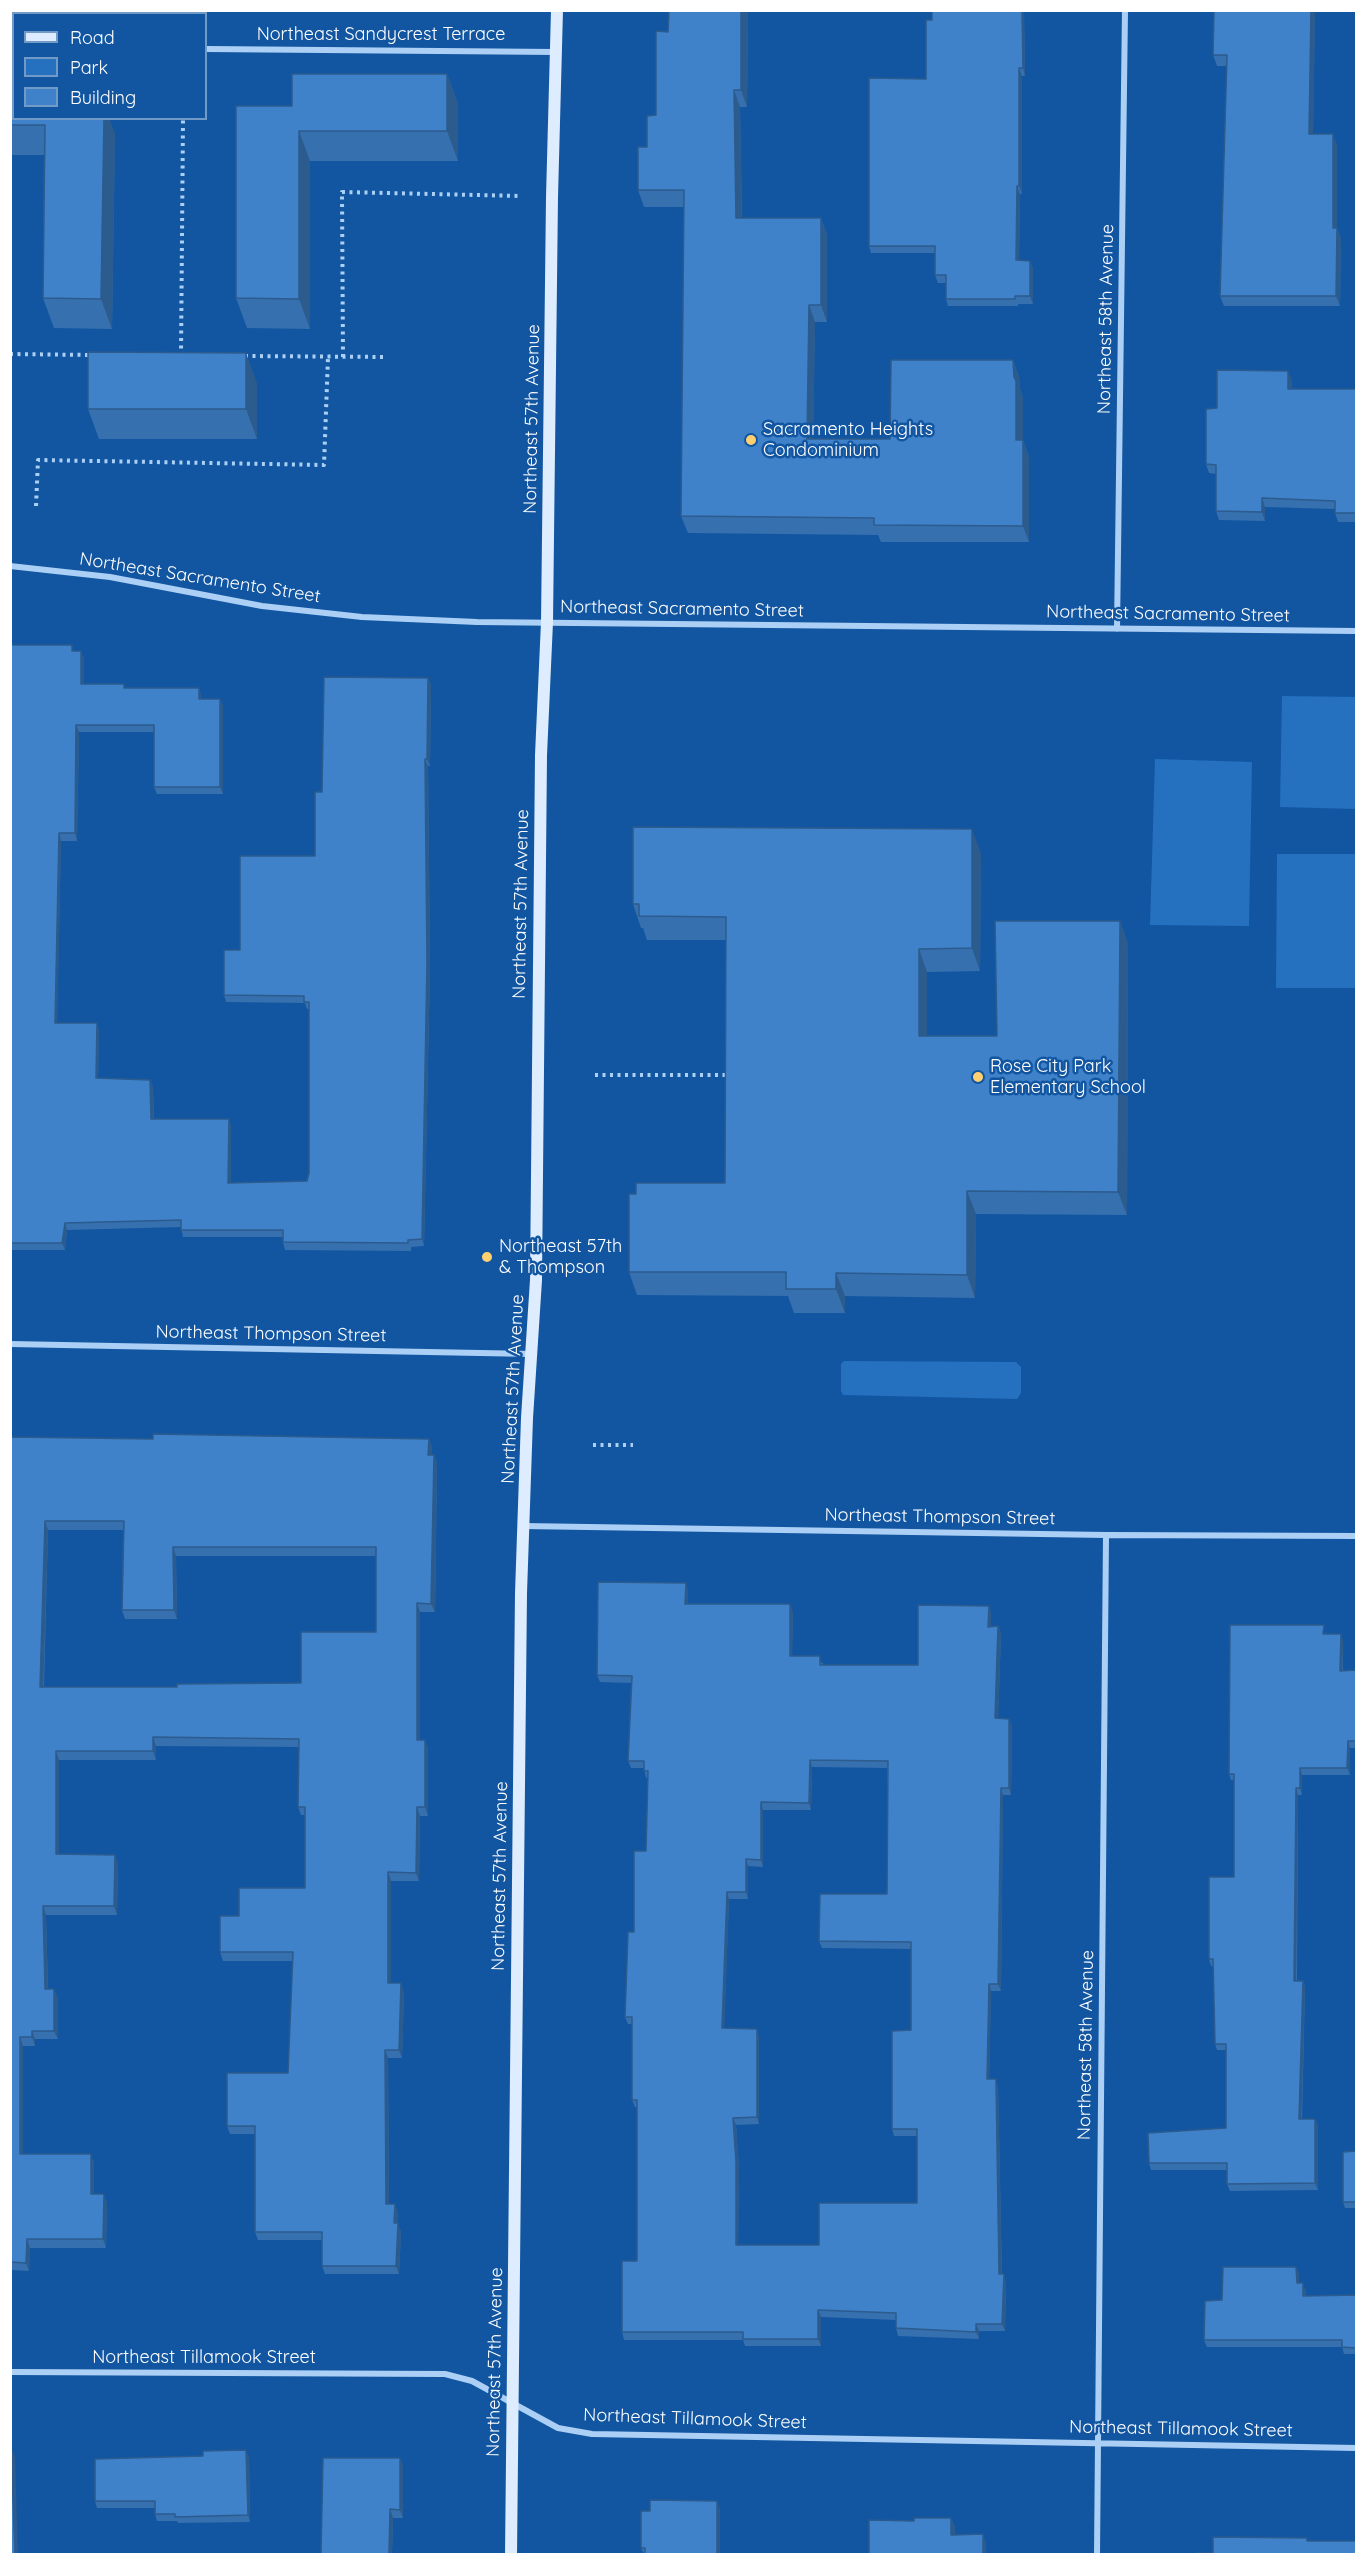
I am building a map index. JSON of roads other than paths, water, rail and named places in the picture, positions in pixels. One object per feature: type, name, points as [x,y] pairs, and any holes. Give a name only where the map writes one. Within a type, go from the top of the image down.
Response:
[{"type":"main road","name":"Northeast 57th Avenue","points":[[511,2554],[520,1605],[536,1280],[541,755],[547,622],[552,197],[557,10]]},
{"type":"street","name":"Northeast 58th Avenue","points":[[1117,629],[1125,10]]},
{"type":"street","name":"Northeast Sandycrest Terrace","points":[[207,49],[557,52]]},
{"type":"street","name":"Northeast Sacramento Street","points":[[10,566],[110,577],[262,606],[312,612],[477,622],[1356,631]]},
{"type":"street","name":"Northeast Thompson Street","points":[[10,1344],[532,1354]]},
{"type":"street","name":"Northeast Thompson Street","points":[[523,1526],[1106,1535],[1356,1536]]},
{"type":"street","name":"Northeast 58th Avenue","points":[[1097,2554],[1106,1535]]},
{"type":"street","name":"Northeast Tillamook Street","points":[[10,2372],[445,2374],[472,2381],[558,2428],[592,2434],[1356,2448]]},
{"type":"place","name":"Sacramento Heights Condominium","points":[[751,440]]},
{"type":"place","name":"Rose City Park Elementary School","points":[[978,1077]]},
{"type":"place","name":"Northeast 57th & Thompson","points":[[487,1257]]}]
